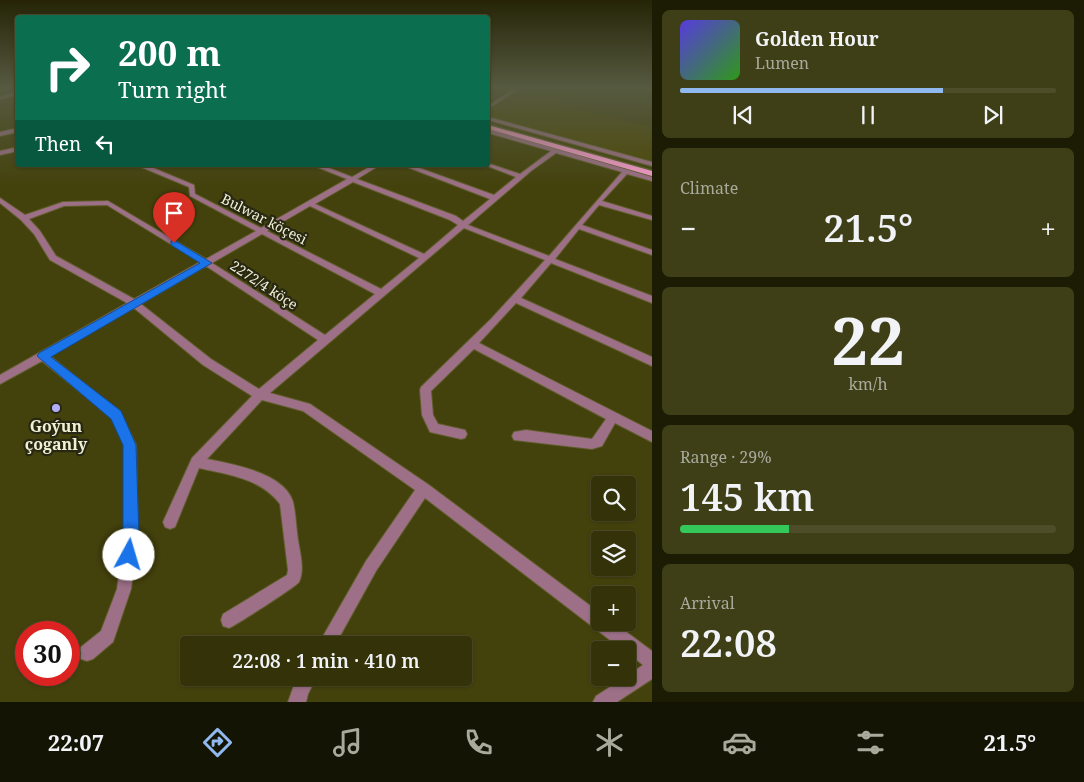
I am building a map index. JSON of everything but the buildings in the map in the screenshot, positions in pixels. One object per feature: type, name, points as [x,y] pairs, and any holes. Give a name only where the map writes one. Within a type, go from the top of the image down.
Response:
[{"type":"main road","points":[[491,121],[652,168]]},
{"type":"main road","points":[[490,130],[652,174]]},
{"type":"street","points":[[491,121],[652,164]]},
{"type":"street","points":[[490,130],[652,179]]},
{"type":"street","points":[[0,134],[15,131]]},
{"type":"street","points":[[0,153],[15,150]]},
{"type":"street","points":[[170,522],[196,462],[260,394],[495,198],[556,150]]},
{"type":"street","points":[[490,166],[521,177]]},
{"type":"street","name":"Bulwar köçesi","points":[[145,167],[192,186],[192,195],[380,293]]},
{"type":"street","points":[[320,167],[453,218],[463,225],[652,300]]},
{"type":"street","points":[[0,380],[373,167]]},
{"type":"street","points":[[410,167],[495,198]]},
{"type":"street","points":[[461,434],[434,428],[431,425],[428,420],[425,390],[473,344],[514,300],[626,171]]},
{"type":"street","points":[[0,200],[24,218],[37,232],[53,258],[134,303],[207,362],[260,394],[306,407],[424,489],[652,662]]},
{"type":"street","points":[[598,202],[652,218]]},
{"type":"street","name":"2272/4 köçe","points":[[24,218],[63,204],[108,203],[207,263],[325,340]]},
{"type":"street","points":[[310,204],[424,257]]},
{"type":"street","points":[[577,226],[652,253]]},
{"type":"street","points":[[514,300],[652,362]]},
{"type":"street","points":[[473,344],[652,437]]},
{"type":"street","points":[[43,356],[116,415],[130,445],[131,538],[124,589],[107,636],[87,653]]},
{"type":"street","points":[[518,436],[526,435],[592,444],[598,442],[613,416]]},
{"type":"street","points":[[196,462],[264,480],[281,493],[286,502],[295,570],[292,579],[265,598],[244,607],[229,620]]},
{"type":"street","points":[[331,636],[371,566],[424,489]]},
{"type":"street","points":[[602,702],[652,669]]},
{"type":"street","points":[[297,702],[303,686]]},
{"type":"shaded area","points":[[505,121],[625,121],[651,127],[651,161]]},
{"type":"place","name":"Goýun çoganly","points":[[56,408]]},
{"type":"route","points":[[129,555],[132,485],[130,445],[116,415],[43,356],[207,263],[174,243]]}]
